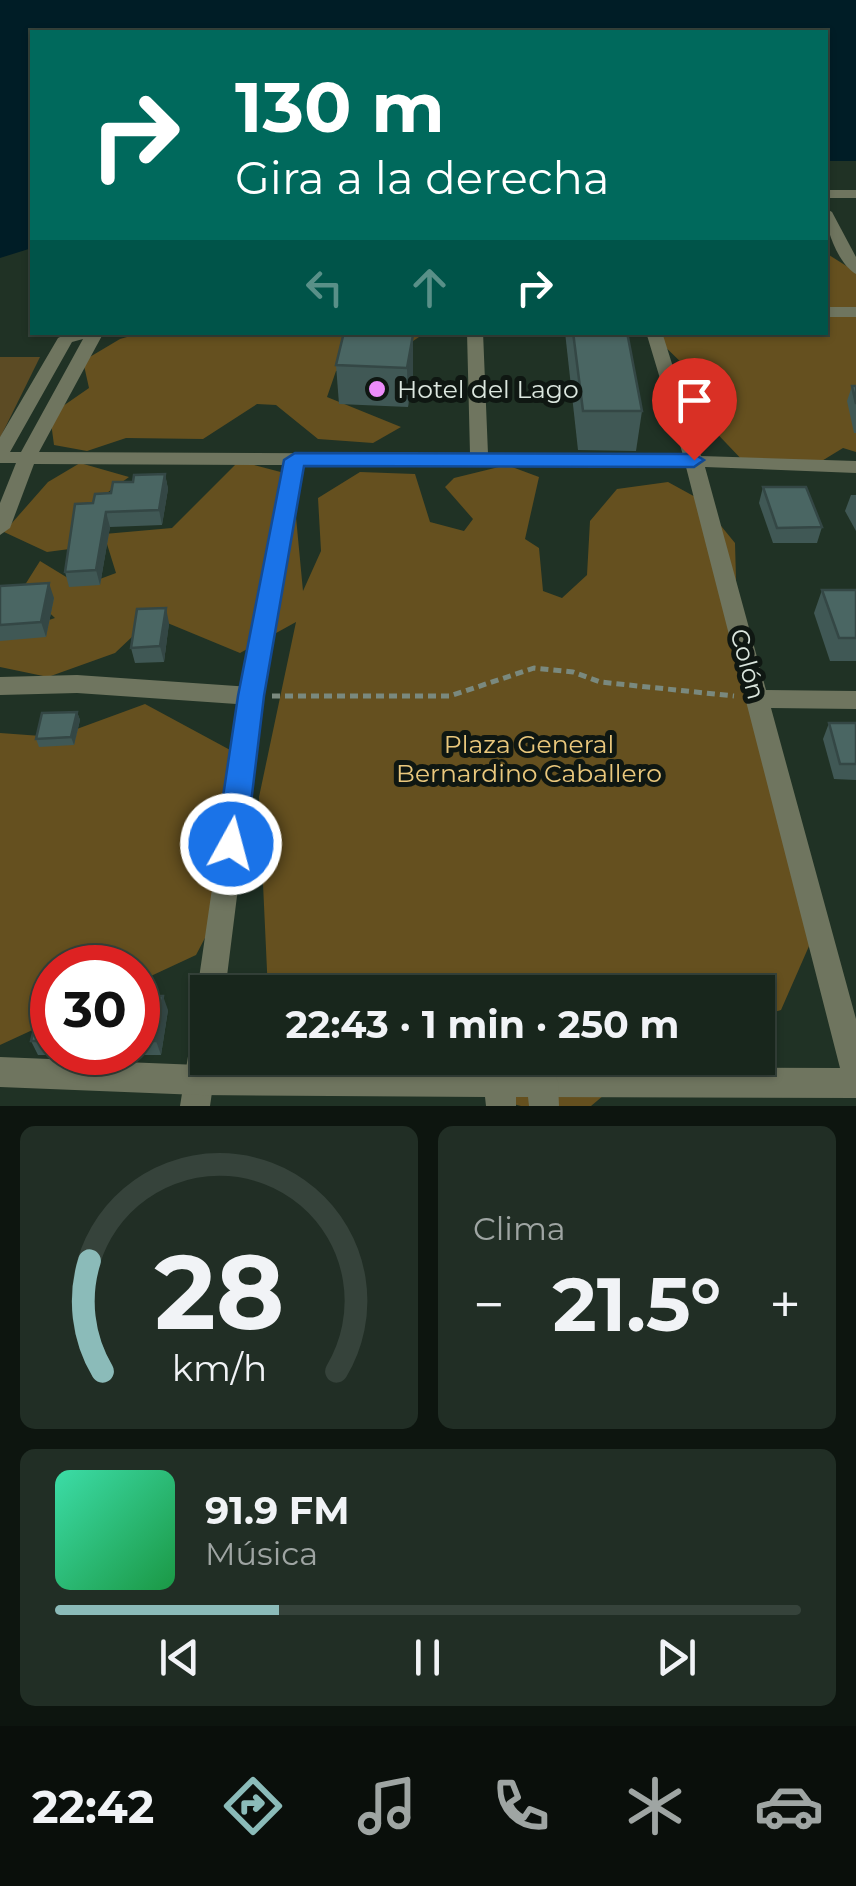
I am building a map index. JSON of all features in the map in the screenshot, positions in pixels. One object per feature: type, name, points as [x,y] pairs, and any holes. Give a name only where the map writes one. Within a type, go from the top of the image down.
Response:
[{"type":"street","points":[[828,194],[856,194]]},
{"type":"street","points":[[828,218],[856,270]]},
{"type":"street","points":[[828,312],[856,312]]},
{"type":"street","points":[[83,335],[66,338],[0,455],[479,462],[694,460],[856,467]]},
{"type":"street","points":[[0,528],[27,458],[94,335]]},
{"type":"street","points":[[475,335],[479,462]]},
{"type":"street","name":"Colón","points":[[655,335],[694,460],[856,1074]]},
{"type":"street","points":[[213,975],[251,696],[295,460]]},
{"type":"street","points":[[0,686],[77,684],[251,696]]},
{"type":"street","points":[[757,700],[856,700]]},
{"type":"street","points":[[0,1072],[197,1093],[543,1094],[856,1083]]},
{"type":"path","points":[[251,696],[450,696],[534,668],[573,672],[600,682],[757,700]]},
{"type":"shaded area","points":[[0,357],[40,357],[0,438]]},
{"type":"green space","points":[[828,250],[829,255],[856,272],[856,452],[843,448],[807,470],[746,464],[707,423],[689,370],[653,335],[828,335]]},
{"type":"green space","points":[[134,335],[422,335],[398,351],[336,371],[327,397],[401,427],[373,443],[318,439],[276,405],[257,404],[203,439],[126,438],[87,451],[54,445],[50,415],[89,388],[83,361]]},
{"type":"green space","name":"Plaza General Bernardino Caballero","points":[[239,461],[292,475],[303,591],[321,551],[318,498],[360,472],[415,474],[430,522],[464,531],[473,519],[445,487],[454,478],[507,465],[539,477],[525,539],[539,548],[543,591],[562,598],[587,575],[590,521],[617,489],[668,482],[699,499],[735,543],[738,652],[813,937],[781,1010],[775,1012],[775,975],[267,975],[259,797],[296,622],[240,653],[153,617],[115,653],[48,677],[0,667],[0,636],[55,618],[23,588],[40,561],[81,586],[116,573],[107,544],[47,552],[4,532],[48,482],[80,463],[129,477],[75,516],[93,535],[172,528]]},
{"type":"green space","points":[[145,704],[232,751],[248,856],[196,955],[160,972],[160,945],[30,945],[30,1031],[0,1045],[0,733],[55,737]]},
{"type":"green space","points":[[398,1075],[628,1075],[591,1106],[521,1106]]},
{"type":"water","points":[[0,0],[856,0],[856,161],[828,161],[828,30],[30,30],[30,249],[0,258]]},
{"type":"building","points":[[343,335],[413,335],[407,368],[336,365]]},
{"type":"building","points":[[573,335],[628,335],[642,411],[583,411]]},
{"type":"building","points":[[165,474],[159,510],[106,512],[96,570],[65,572],[75,504],[93,503],[95,494],[111,493],[113,482],[133,482],[134,475]]},
{"type":"building","points":[[763,487],[806,487],[822,527],[777,528]]},
{"type":"building","points":[[49,583],[41,622],[0,625],[0,586]]},
{"type":"building","points":[[822,590],[856,590],[856,638],[839,638]]},
{"type":"building","points":[[166,608],[160,646],[131,648],[137,609]]},
{"type":"building","points":[[77,712],[71,737],[36,739],[42,713]]},
{"type":"building","points":[[829,723],[856,723],[856,764],[840,764]]},
{"type":"place","name":"Hotel del Lago","points":[[377,389]]},
{"type":"route","points":[[231,844],[251,696],[295,460],[694,460]]}]
